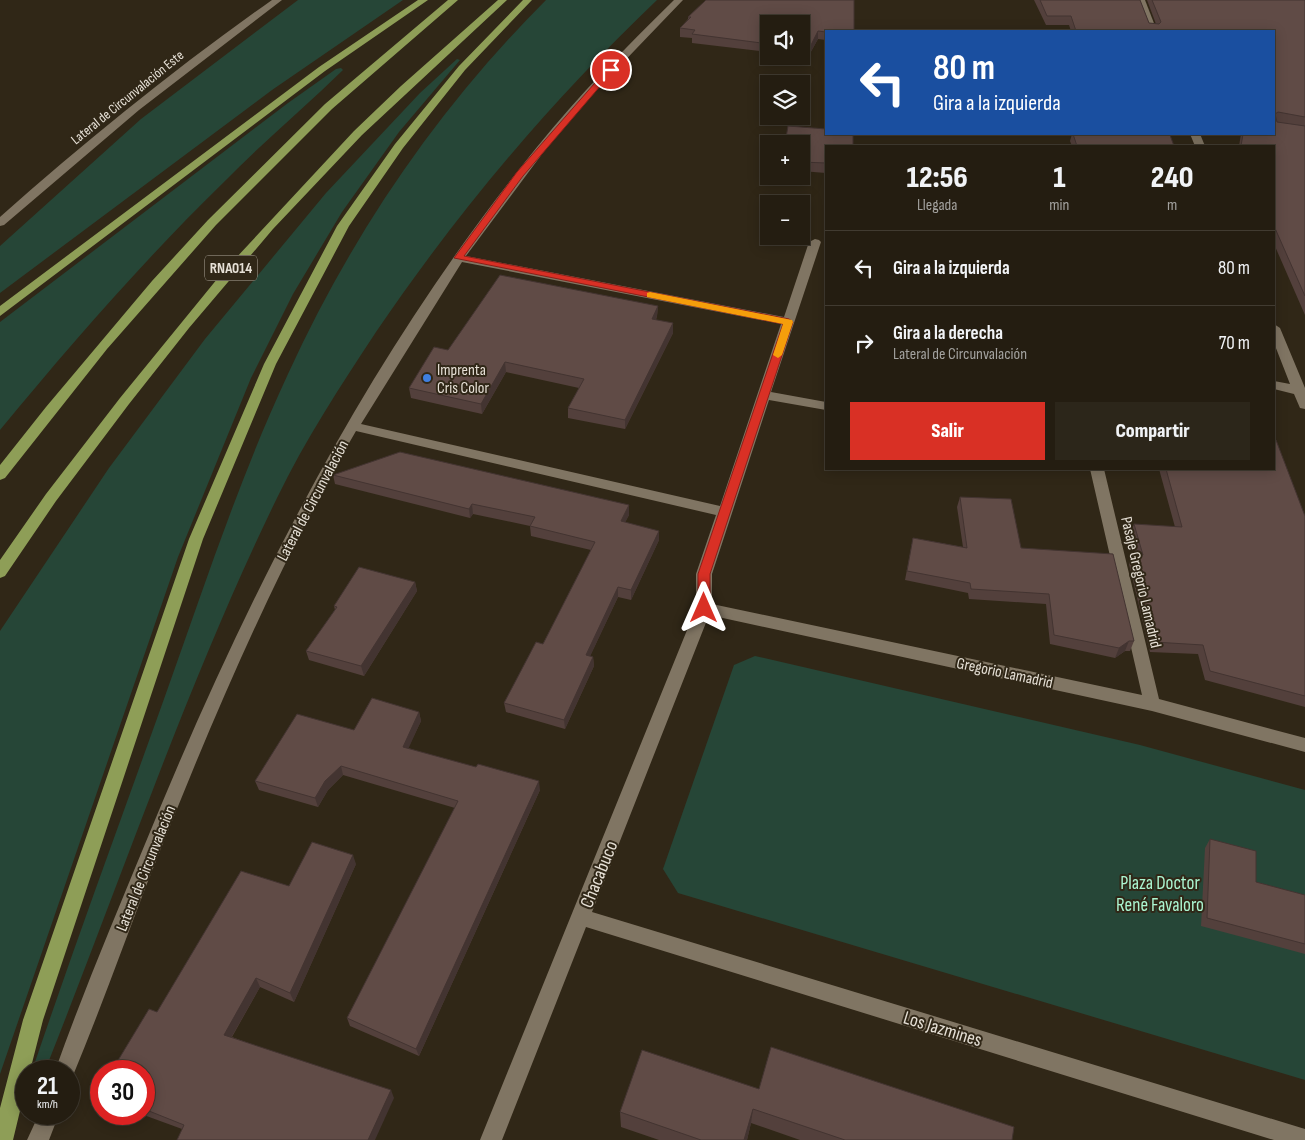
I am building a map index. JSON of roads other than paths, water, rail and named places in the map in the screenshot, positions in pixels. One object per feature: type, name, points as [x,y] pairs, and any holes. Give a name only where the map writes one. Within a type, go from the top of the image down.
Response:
[{"type":"highway","points":[[0,312],[322,70],[424,0]]},
{"type":"highway","name":"RNA014","points":[[0,475],[107,342],[227,208],[328,108],[454,0]]},
{"type":"highway","name":"RNA014","points":[[0,572],[113,415],[245,251],[353,135],[410,81],[503,0]]},
{"type":"highway","points":[[2,1140],[33,1020],[196,539],[270,364],[343,226],[399,146],[462,68],[528,0]]},
{"type":"street","name":"Lateral de Circunvalación Este","points":[[0,223],[93,141],[158,88],[278,0]]},
{"type":"street","name":"Lateral de Circunvalación","points":[[69,1060],[202,728],[277,564],[320,481],[433,292],[510,186],[566,118],[644,34],[680,0]]},
{"type":"street","points":[[1141,0],[1153,30]]},
{"type":"street","points":[[704,608],[704,574],[815,242]]},
{"type":"street","points":[[458,258],[789,322]]},
{"type":"street","points":[[1275,330],[1302,391],[1305,404]]},
{"type":"street","points":[[1275,385],[1302,391]]},
{"type":"street","points":[[764,395],[825,406]]},
{"type":"street","points":[[352,426],[725,512]]},
{"type":"street","name":"Pasaje Gregorio Lamadrid","points":[[1097,470],[1152,704]]},
{"type":"street","name":"Gregorio Lamadrid","points":[[704,608],[1152,704],[1305,745]]},
{"type":"street","name":"Chacabuco","points":[[491,1140],[704,608]]},
{"type":"street","name":"Los Jazmines","points":[[580,918],[1305,1139]]},
{"type":"street","points":[[38,1140],[44,1125]]},
{"type":"place","name":"Imprenta Cris Color","points":[[427,378]]},
{"type":"park label","name":"Plaza Doctor René Favaloro","points":[[1160,893]]}]
